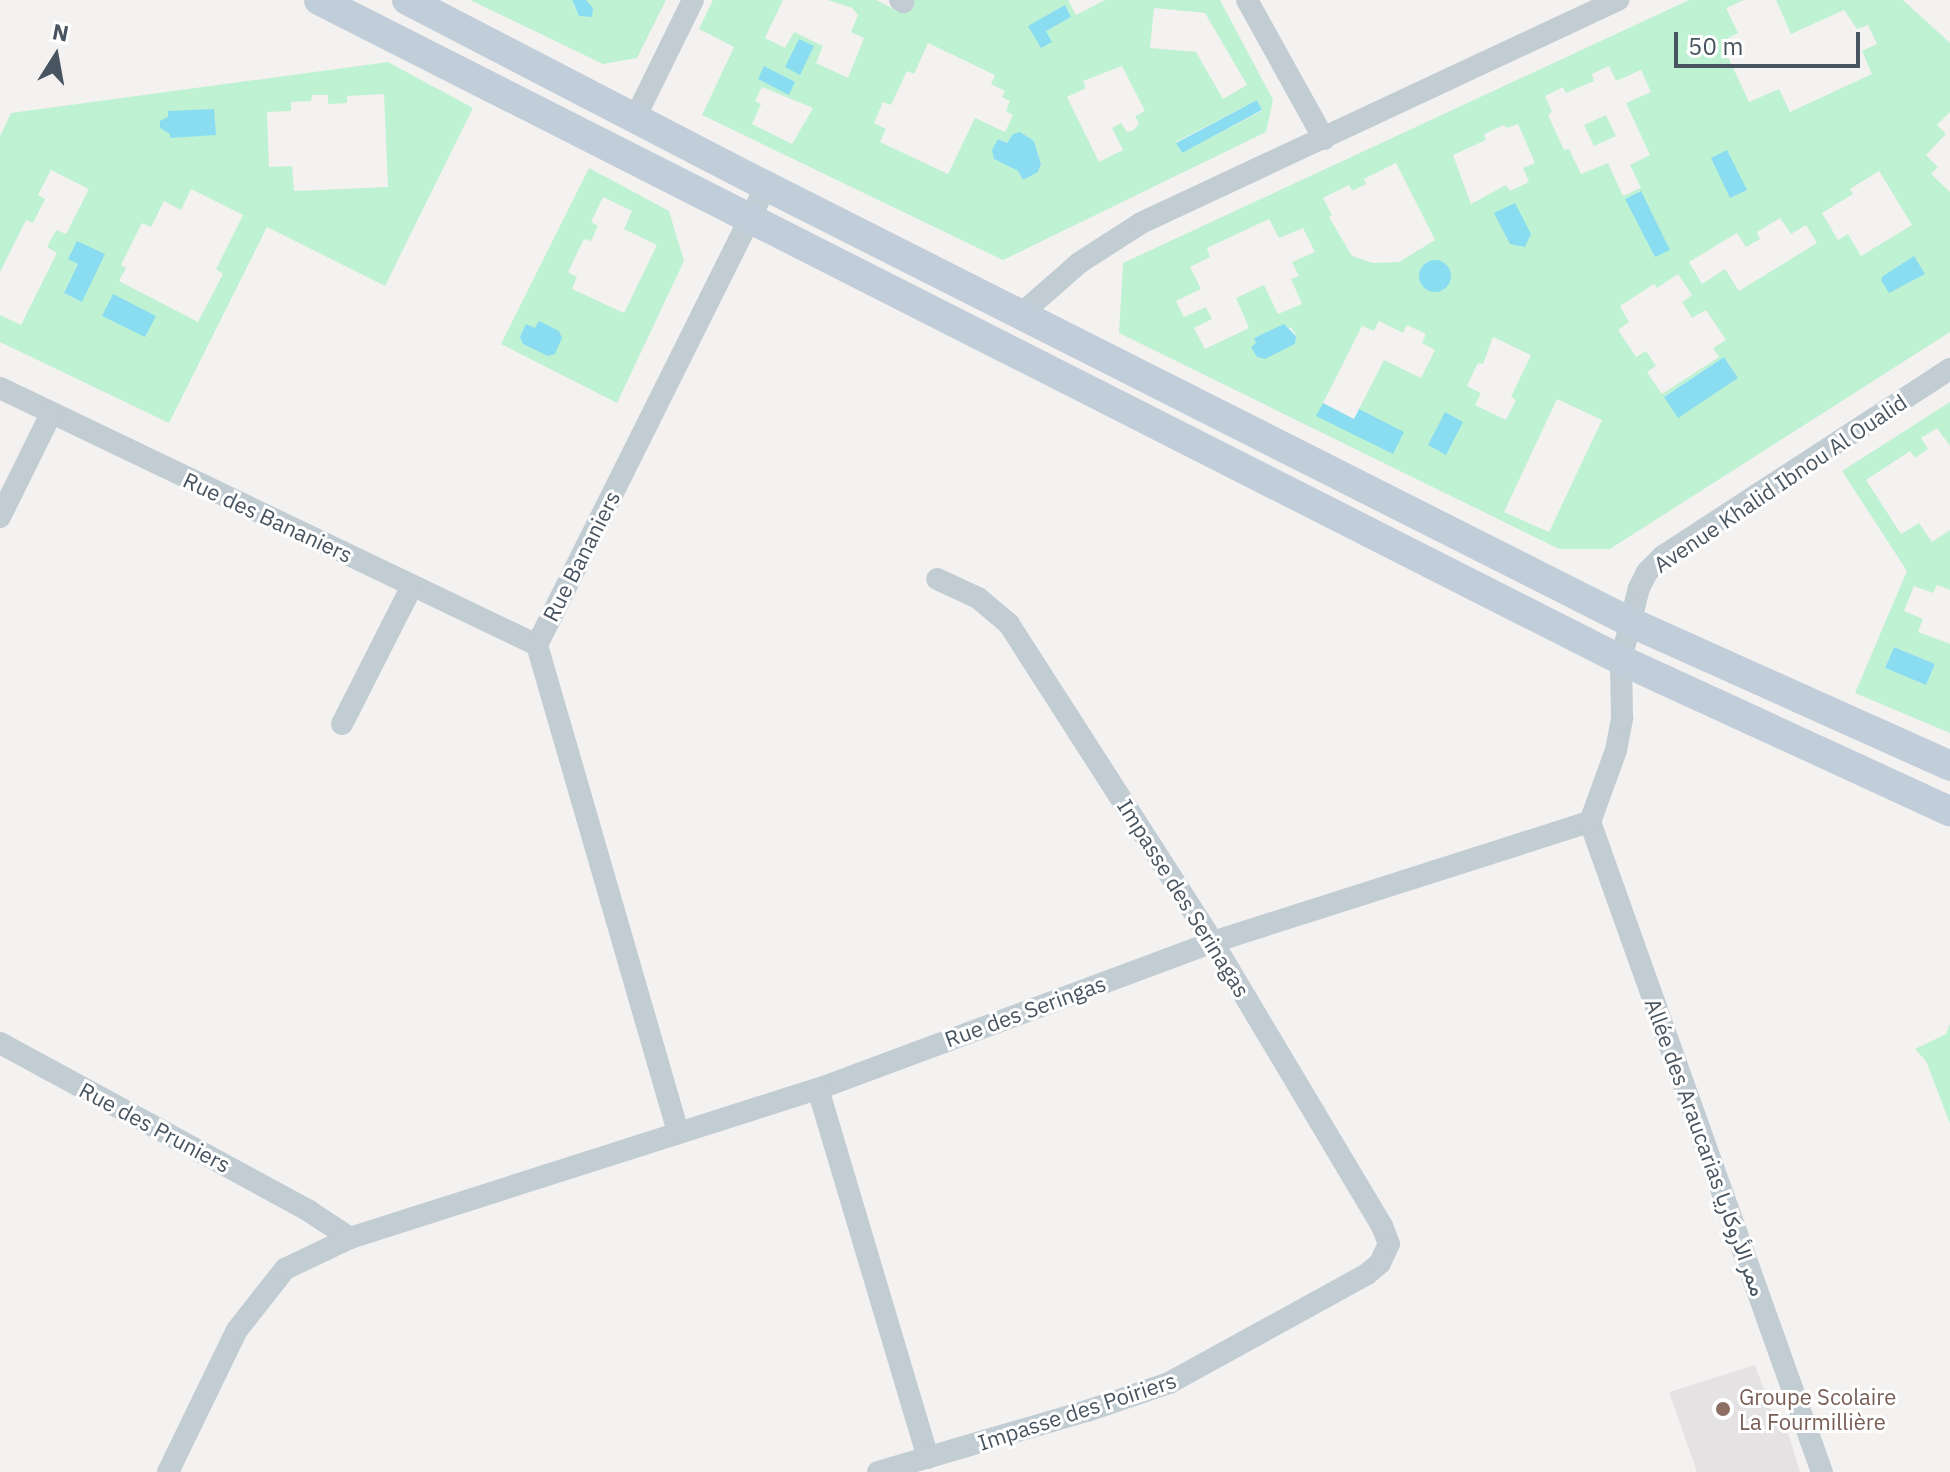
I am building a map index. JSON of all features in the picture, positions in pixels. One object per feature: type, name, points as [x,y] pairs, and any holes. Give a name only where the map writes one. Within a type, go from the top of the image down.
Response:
[{"type":"main road","points":[[319,0],[1621,660],[1950,811]]},
{"type":"main road","points":[[407,0],[766,186],[1630,622],[1950,766]]},
{"type":"street","points":[[635,118],[693,0]]},
{"type":"street","points":[[1247,0],[1324,139]]},
{"type":"street","points":[[1021,314],[1079,263],[1141,223],[1618,0]]},
{"type":"street","name":"Rue Bananiers","points":[[678,1132],[537,645],[766,186]]},
{"type":"street","name":"Avenue Khalid Ibnou Al Oualid","points":[[1621,660],[1647,572],[1663,556],[1950,369]]},
{"type":"street","name":"Rue des Bananiers","points":[[0,388],[537,645]]},
{"type":"street","points":[[0,517],[51,414]]},
{"type":"street","name":"Impasse des Serinagas","points":[[937,579],[978,598],[1009,624],[1213,942],[1382,1226],[1389,1244],[1387,1252]]},
{"type":"street","points":[[342,724],[412,586]]},
{"type":"street","points":[[1590,822],[1616,750],[1622,718],[1621,660]]},
{"type":"street","name":"Rue des Seringas","points":[[168,1472],[237,1330],[285,1269],[350,1238],[818,1089],[1213,942],[1590,822]]},
{"type":"street","name":"Allée des Araucarias ممر الأروكاريا","points":[[1590,822],[1822,1472]]},
{"type":"street","name":"Rue des Pruniers","points":[[0,1043],[309,1211],[350,1238]]},
{"type":"street","points":[[818,1089],[928,1458]]},
{"type":"street","name":"Impasse des Poiriers","points":[[878,1472],[1169,1383],[1367,1274],[1387,1252]]},
{"type":"shaded area","name":"Groupe Scolaire La Fourmillière","points":[[1755,1365],[1778,1428],[1786,1426],[1800,1472],[1697,1472],[1669,1392]]},
{"type":"green space","points":[[470,0],[572,0],[576,11],[586,0],[666,0],[637,58],[603,64]]},
{"type":"green space","points":[[713,0],[783,0],[765,38],[785,48],[794,32],[823,46],[816,63],[848,78],[864,38],[851,32],[858,15],[852,8],[828,0],[876,0],[898,11],[904,0],[1068,0],[1076,15],[1105,0],[1220,0],[1273,100],[1266,132],[1003,260],[702,115],[734,47],[699,29]],"holes":[[[1154,8],[1205,13],[1247,85],[1223,99],[1196,52],[1150,48]],[[928,43],[995,75],[991,84],[1005,91],[1002,97],[1010,101],[1006,111],[1013,115],[1005,132],[975,118],[948,174],[880,142],[886,129],[874,123],[883,102],[891,105],[907,71],[914,74]],[[1122,66],[1145,111],[1135,116],[1139,124],[1134,130],[1127,132],[1121,123],[1112,128],[1123,150],[1099,162],[1067,97],[1086,88],[1083,81]],[[762,87],[813,108],[792,144],[752,124],[761,104],[755,101]],[[1257,100],[1262,111],[1181,153],[1176,142]],[[1018,133],[1034,141],[1041,164],[1038,172],[1023,180],[1018,171],[994,159],[998,139],[1007,143]]]},
{"type":"green space","points":[[1689,0],[1744,0],[1726,8],[1738,33],[1721,42],[1749,102],[1779,89],[1790,112],[1872,74],[1862,51],[1877,44],[1868,25],[1857,29],[1844,10],[1791,34],[1776,0],[1903,0],[1950,43],[1950,112],[1937,125],[1946,134],[1926,155],[1938,167],[1931,174],[1950,192],[1950,332],[1610,549],[1559,549],[1119,333],[1123,263]],"holes":[[[1609,66],[1616,81],[1641,70],[1651,92],[1626,103],[1650,155],[1630,165],[1641,188],[1623,196],[1608,163],[1581,174],[1569,149],[1564,150],[1548,115],[1552,112],[1545,96],[1563,87],[1566,93],[1594,81],[1592,74]],[[1518,124],[1535,163],[1523,168],[1529,182],[1510,191],[1506,185],[1471,204],[1453,155],[1486,140],[1484,134],[1504,125],[1506,128]],[[1396,163],[1435,240],[1399,262],[1373,263],[1352,256],[1329,217],[1332,215],[1323,198],[1349,185],[1352,191],[1366,184],[1364,179]],[[1879,171],[1912,225],[1861,256],[1848,234],[1838,240],[1822,213],[1853,194],[1850,189]],[[1640,191],[1655,257],[1626,199]],[[1780,218],[1791,234],[1806,225],[1817,243],[1739,291],[1725,269],[1702,284],[1689,262],[1737,233],[1746,247],[1760,239],[1757,232]],[[1269,219],[1279,238],[1303,228],[1315,252],[1292,262],[1299,276],[1291,279],[1302,304],[1278,314],[1264,285],[1236,298],[1249,328],[1205,349],[1194,328],[1212,319],[1206,307],[1184,317],[1176,301],[1201,289],[1190,267],[1210,257],[1207,248]],[[1436,260],[1445,289],[1435,292],[1420,280],[1419,275],[1426,262]],[[1678,274],[1692,295],[1682,302],[1692,318],[1706,310],[1726,340],[1713,348],[1719,357],[1662,394],[1647,372],[1656,366],[1646,351],[1636,357],[1618,330],[1629,322],[1620,306],[1654,284],[1657,288]],[[1379,321],[1403,333],[1407,325],[1426,334],[1422,343],[1435,350],[1421,378],[1384,360],[1359,409],[1393,454],[1317,415],[1362,326],[1374,331]],[[1286,327],[1296,335],[1295,344],[1264,357],[1251,347],[1256,343],[1255,337]],[[1493,337],[1531,355],[1511,397],[1516,400],[1506,420],[1475,405],[1481,393],[1467,386],[1478,363],[1483,364]],[[1724,357],[1738,378],[1678,417],[1665,396]],[[1557,399],[1602,420],[1549,532],[1504,512]]]},
{"type":"green space","points":[[388,62],[473,108],[385,286],[267,227],[169,423],[0,342],[0,315],[21,325],[57,253],[47,247],[56,230],[66,234],[89,189],[51,170],[38,195],[45,199],[33,223],[26,220],[0,272],[0,136],[11,113]],"holes":[[[384,94],[388,187],[294,191],[292,166],[269,167],[267,112],[291,111],[291,102],[311,101],[312,95],[328,95],[328,104],[347,103],[347,96]],[[191,189],[243,215],[216,269],[223,274],[198,322],[119,281],[126,268],[121,265],[142,223],[151,227],[164,201],[181,210]],[[78,264],[82,302],[64,293]]]},
{"type":"green space","points":[[1606,115],[1616,136],[1594,146],[1584,125]]},
{"type":"green space","points":[[589,168],[669,211],[684,261],[617,403],[501,344]],"holes":[[[603,197],[632,211],[624,229],[657,245],[624,313],[572,289],[577,277],[568,272],[584,239],[591,241],[598,226],[591,222]]]},
{"type":"green space","points":[[1950,402],[1950,446],[1937,428],[1921,438],[1928,449],[1915,458],[1910,451],[1866,480],[1901,534],[1919,523],[1932,542],[1950,530],[1950,590],[1937,585],[1933,593],[1914,586],[1904,611],[1923,619],[1918,632],[1950,644],[1950,733],[1855,693],[1907,571],[1842,471]],"holes":[[[1894,647],[1935,664],[1926,685],[1885,668]]]},
{"type":"green space","points":[[1950,1024],[1950,1124],[1926,1061],[1915,1049],[1946,1034]]},
{"type":"water","points":[[572,0],[586,0],[593,8],[592,17],[579,16]]},
{"type":"water","points":[[1065,5],[1071,17],[1046,31],[1052,42],[1041,48],[1028,26]]},
{"type":"water","points":[[799,39],[814,46],[800,75],[785,67]]},
{"type":"water","points":[[764,66],[795,82],[789,95],[758,79]]},
{"type":"water","points":[[1257,100],[1262,110],[1182,153],[1176,143]]},
{"type":"water","points":[[214,109],[216,135],[170,138],[170,134],[160,128],[160,121],[168,117],[168,111]]},
{"type":"water","points":[[1020,132],[1034,141],[1041,164],[1038,172],[1023,180],[1018,171],[994,159],[992,150],[998,139],[1007,143],[1013,134]]},
{"type":"water","points":[[1727,150],[1747,190],[1730,198],[1711,158]]},
{"type":"water","points":[[1641,191],[1670,250],[1655,257],[1625,199]]},
{"type":"water","points":[[1515,203],[1531,234],[1525,247],[1510,244],[1494,213]]},
{"type":"water","points":[[77,241],[105,254],[82,302],[64,293],[78,264],[68,259]]},
{"type":"water","points":[[1914,256],[1925,274],[1889,293],[1881,280],[1883,276]]},
{"type":"water","points":[[1435,260],[1446,265],[1451,276],[1446,287],[1435,292],[1424,287],[1419,276],[1424,265]]},
{"type":"water","points":[[113,294],[156,316],[145,337],[102,316]]},
{"type":"water","points":[[539,321],[559,331],[562,338],[555,354],[548,356],[523,344],[520,337],[526,324],[535,328]]},
{"type":"water","points":[[1284,324],[1296,336],[1295,344],[1265,359],[1257,357],[1251,347],[1256,343],[1254,338]]},
{"type":"water","points":[[1724,357],[1738,378],[1678,418],[1664,397]]},
{"type":"water","points":[[1323,403],[1354,419],[1359,409],[1404,432],[1393,454],[1316,416]]},
{"type":"water","points":[[1445,412],[1463,422],[1446,455],[1428,445]]},
{"type":"water","points":[[1894,647],[1935,664],[1926,685],[1885,668]]},
{"type":"place","name":"Groupe Scolaire La Fourmillière","points":[[1723,1409]]}]
